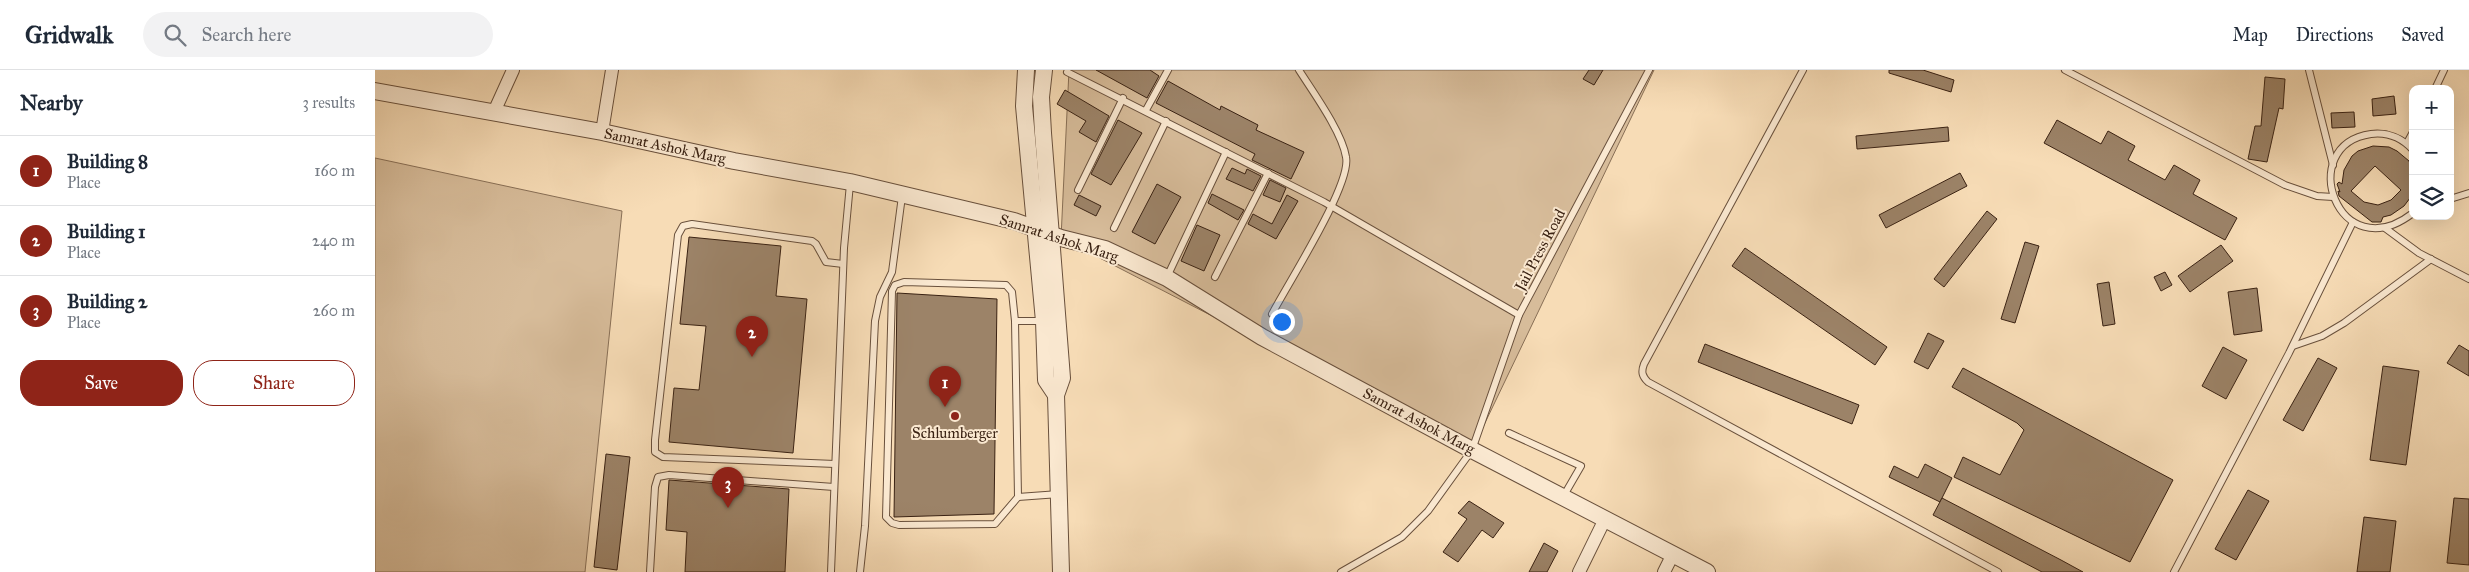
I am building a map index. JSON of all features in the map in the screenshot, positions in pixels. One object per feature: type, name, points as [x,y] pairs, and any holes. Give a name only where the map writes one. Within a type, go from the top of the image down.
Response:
[{"type":"street","points":[[494,112],[513,70]]},
{"type":"street","points":[[602,132],[612,70]]},
{"type":"street","points":[[1026,70],[1024,106],[1036,229],[1046,380],[1055,395]]},
{"type":"street","points":[[1044,70],[1041,97],[1043,133],[1062,378],[1055,395],[1060,494],[1061,572]]},
{"type":"street","name":"Samrat Ashok Marg","points":[[375,91],[602,132],[734,161],[850,182],[1014,222],[1105,249],[1167,278],[1262,337],[1472,450],[1707,572]]},
{"type":"street","points":[[1579,572],[1605,519]]},
{"type":"street","points":[[1664,572],[1673,554]]},
{"type":"lane","points":[[1146,110],[1168,70]]},
{"type":"lane","points":[[1271,314],[1331,206],[1345,176],[1347,166],[1346,155],[1319,103],[1299,70]]},
{"type":"lane","name":"Jail Press Road","points":[[1341,572],[1402,537],[1428,512],[1472,450],[1519,316],[1649,70]]},
{"type":"lane","points":[[1803,70],[1644,364],[1643,378],[1999,572]]},
{"type":"lane","points":[[2065,70],[2285,185],[2317,196],[2333,197]]},
{"type":"lane","points":[[2309,70],[2333,165]]},
{"type":"lane","points":[[2437,85],[2444,70]]},
{"type":"lane","points":[[1067,72],[1123,98],[1331,206],[1519,316]]},
{"type":"lane","points":[[1078,190],[1123,98]]},
{"type":"lane","points":[[1115,228],[1166,120]]},
{"type":"lane","points":[[2409,145],[2394,136],[2379,133],[2364,135],[2351,142],[2340,152],[2333,165],[2330,181],[2333,197],[2341,211],[2353,222],[2369,228],[2385,228],[2401,222],[2409,216]]},
{"type":"lane","points":[[2407,143],[2409,139]]},
{"type":"lane","points":[[1167,278],[1227,152]]},
{"type":"lane","points":[[1215,277],[1268,173]]},
{"type":"lane","points":[[831,572],[843,264],[850,182]]},
{"type":"lane","points":[[2454,199],[2469,193]]},
{"type":"lane","points":[[860,572],[865,526],[875,321],[880,297],[892,272],[902,194]]},
{"type":"lane","points":[[2173,572],[2293,346],[2353,222]]},
{"type":"lane","points":[[835,464],[663,457],[655,452],[655,440],[678,236],[683,226],[691,224],[812,241],[817,244],[826,262],[843,264]]},
{"type":"lane","points":[[2385,228],[2404,244],[2469,279]]},
{"type":"lane","points":[[2293,346],[2322,336],[2344,323],[2431,259]]},
{"type":"lane","points":[[904,282],[1006,285],[1012,292],[1015,321],[1018,497],[995,524],[899,525],[892,523],[886,517],[892,291],[895,285],[904,282]]},
{"type":"lane","points":[[1015,321],[1043,321]]},
{"type":"lane","points":[[1509,433],[1581,466],[1563,497]]},
{"type":"lane","points":[[650,572],[655,487],[658,476],[669,474],[834,487]]},
{"type":"lane","points":[[1018,497],[1060,494]]},
{"type":"shaded area","points":[[1069,70],[1654,70],[1472,450],[1061,238]]},
{"type":"shaded area","points":[[375,158],[622,211],[585,572],[375,572]]},
{"type":"building","points":[[1096,70],[1150,70],[1159,76],[1147,98]]},
{"type":"building","points":[[1589,70],[1603,70],[1594,85],[1583,79]]},
{"type":"building","points":[[1889,70],[1923,70],[1954,80],[1951,92],[1889,73]]},
{"type":"building","points":[[2265,77],[2285,79],[2283,109],[2279,108],[2267,162],[2248,159],[2255,126],[2261,126]]},
{"type":"building","points":[[1168,81],[1220,110],[1221,106],[1258,125],[1256,130],[1304,152],[1291,179],[1252,160],[1255,154],[1156,103]]},
{"type":"building","points":[[1065,90],[1109,116],[1096,142],[1079,132],[1086,121],[1057,104]]},
{"type":"building","points":[[2394,96],[2396,114],[2373,116],[2372,99]]},
{"type":"building","points":[[2354,112],[2355,127],[2332,128],[2331,113]]},
{"type":"building","points":[[1118,120],[1142,133],[1111,185],[1091,174]]},
{"type":"building","points":[[2057,120],[2101,144],[2108,131],[2135,146],[2128,160],[2165,180],[2174,165],[2200,180],[2193,194],[2237,218],[2225,240],[2044,143]]},
{"type":"building","points":[[1948,127],[1949,141],[1857,149],[1856,136]]},
{"type":"building","points":[[2373,146],[2389,147],[2409,161],[2409,199],[2404,206],[2391,215],[2383,217],[2381,222],[2372,222],[2339,196],[2338,191],[2340,192],[2337,184],[2339,182],[2342,184],[2344,170],[2352,156],[2358,151]],"holes":[[[2375,166],[2401,190],[2391,200],[2378,205],[2364,202],[2351,191]]]},
{"type":"building","points":[[1232,168],[1245,174],[1247,169],[1261,176],[1253,191],[1226,179]]},
{"type":"building","points":[[1960,173],[1967,186],[1886,228],[1879,215]]},
{"type":"building","points":[[1270,180],[1286,188],[1280,202],[1263,195]]},
{"type":"building","points":[[1157,184],[1181,197],[1155,244],[1132,232]]},
{"type":"building","points":[[1212,194],[1244,210],[1238,220],[1208,203]]},
{"type":"building","points":[[1079,195],[1101,206],[1096,216],[1074,205]]},
{"type":"building","points":[[1287,195],[1298,201],[1276,239],[1248,224],[1253,214],[1272,224]]},
{"type":"building","points":[[1987,211],[1997,219],[1944,287],[1934,279]]},
{"type":"building","points":[[1197,225],[1220,235],[1204,271],[1181,261]]},
{"type":"building","points":[[689,237],[781,246],[776,296],[807,299],[793,453],[669,442],[674,388],[699,390],[706,326],[680,324]]},
{"type":"building","points":[[2025,242],[2039,246],[2015,323],[2001,319]]},
{"type":"building","points":[[2221,245],[2233,261],[2190,292],[2178,276]]},
{"type":"building","points":[[1745,248],[1887,347],[1875,365],[1732,266]]},
{"type":"building","points":[[2165,272],[2172,285],[2161,291],[2154,277]]},
{"type":"building","points":[[2109,282],[2115,324],[2103,326],[2097,284]]},
{"type":"building","points":[[2257,288],[2262,331],[2234,335],[2228,292]]},
{"type":"building","points":[[897,293],[997,299],[994,514],[894,517]]},
{"type":"building","points":[[1928,333],[1944,341],[1928,369],[1914,362]]},
{"type":"building","points":[[1705,344],[1859,405],[1852,424],[1698,362]]},
{"type":"building","points":[[2459,345],[2469,351],[2469,376],[2447,363]]},
{"type":"building","points":[[2223,347],[2247,360],[2226,399],[2202,386]]},
{"type":"building","points":[[2318,358],[2337,368],[2303,431],[2283,420]]},
{"type":"building","points":[[2383,366],[2419,371],[2406,465],[2370,460]]},
{"type":"building","points":[[1963,368],[2173,480],[2130,562],[1954,477],[1963,457],[2000,475],[2024,430],[2017,423],[1952,387]]},
{"type":"building","points":[[606,454],[630,457],[617,570],[594,567]]},
{"type":"building","points":[[1925,464],[1952,478],[1940,502],[1889,477],[1894,466],[1918,478]]},
{"type":"building","points":[[669,480],[789,489],[785,572],[685,572],[687,532],[666,530]]},
{"type":"building","points":[[2248,490],[2269,501],[2236,560],[2215,549]]},
{"type":"building","points":[[1942,498],[2083,572],[2042,572],[1933,515]]},
{"type":"building","points":[[2454,498],[2469,499],[2469,565],[2447,563]]},
{"type":"building","points":[[1469,501],[1504,523],[1493,538],[1482,530],[1458,562],[1443,552],[1467,519],[1458,513]]},
{"type":"building","points":[[2364,517],[2396,521],[2390,572],[2357,572]]},
{"type":"building","points":[[1544,543],[1558,551],[1547,572],[1529,572]]},
{"type":"place","name":"Building 1","points":[[752,357]]},
{"type":"place","name":"Building 8","points":[[945,407]]},
{"type":"place","name":"Schlumberger","points":[[955,416]]},
{"type":"place","name":"Building 2","points":[[728,508]]}]
